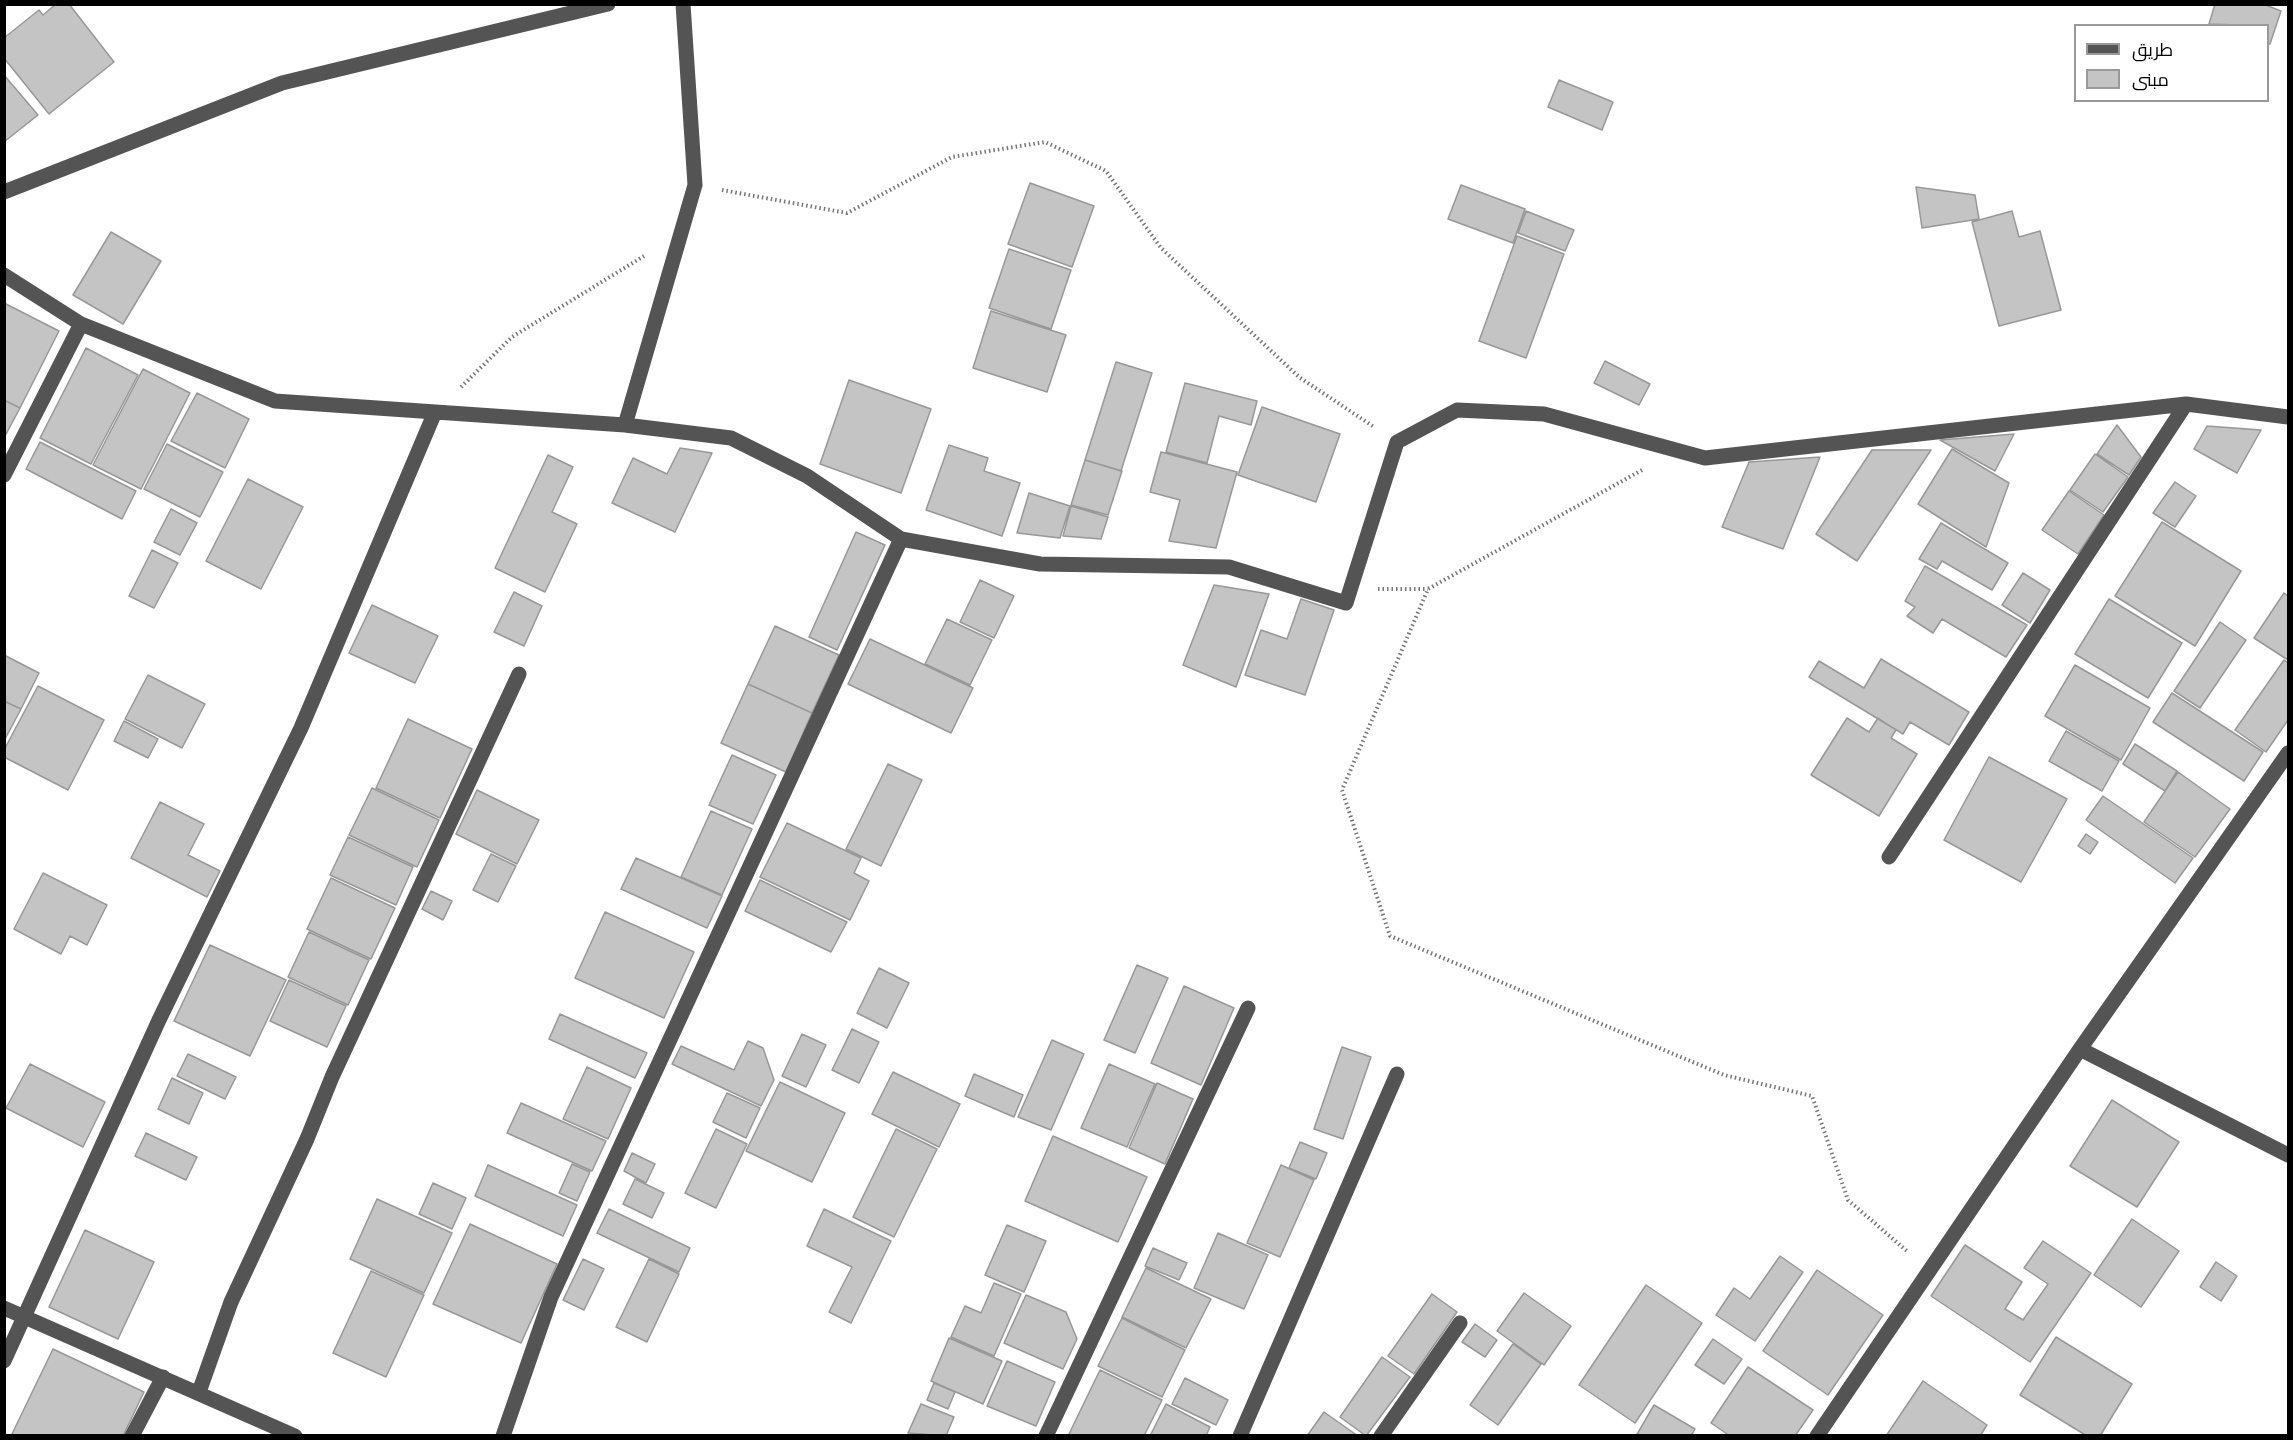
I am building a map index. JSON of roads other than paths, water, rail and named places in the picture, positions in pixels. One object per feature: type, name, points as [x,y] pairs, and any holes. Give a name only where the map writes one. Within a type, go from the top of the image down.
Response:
[{"type":"street","points":[[4,192],[282,83],[608,4]]},
{"type":"street","points":[[625,425],[694,186],[683,4]]},
{"type":"street","points":[[4,275],[81,324],[275,401],[625,425],[731,438],[807,476],[901,539],[1040,564],[1229,567],[1346,603],[1397,442],[1457,410],[1544,414],[1705,458],[2186,404],[2289,417]]},
{"type":"street","points":[[4,476],[81,324]]},
{"type":"street","points":[[1889,857],[2186,404]]},
{"type":"street","points":[[4,1361],[159,1020],[301,728],[435,412]]},
{"type":"street","points":[[503,1436],[551,1297],[901,539]]},
{"type":"street","points":[[199,1392],[231,1302],[307,1139],[332,1077],[519,674]]},
{"type":"street","points":[[1817,1436],[2080,1048],[2289,753]]},
{"type":"street","points":[[1046,1436],[1248,1008]]},
{"type":"street","points":[[2080,1048],[2289,1155]]},
{"type":"street","points":[[1240,1436],[1397,1074]]},
{"type":"street","points":[[4,1308],[25,1315],[295,1436]]},
{"type":"street","points":[[1381,1436],[1460,1323]]},
{"type":"street","points":[[132,1436],[163,1377]]}]
